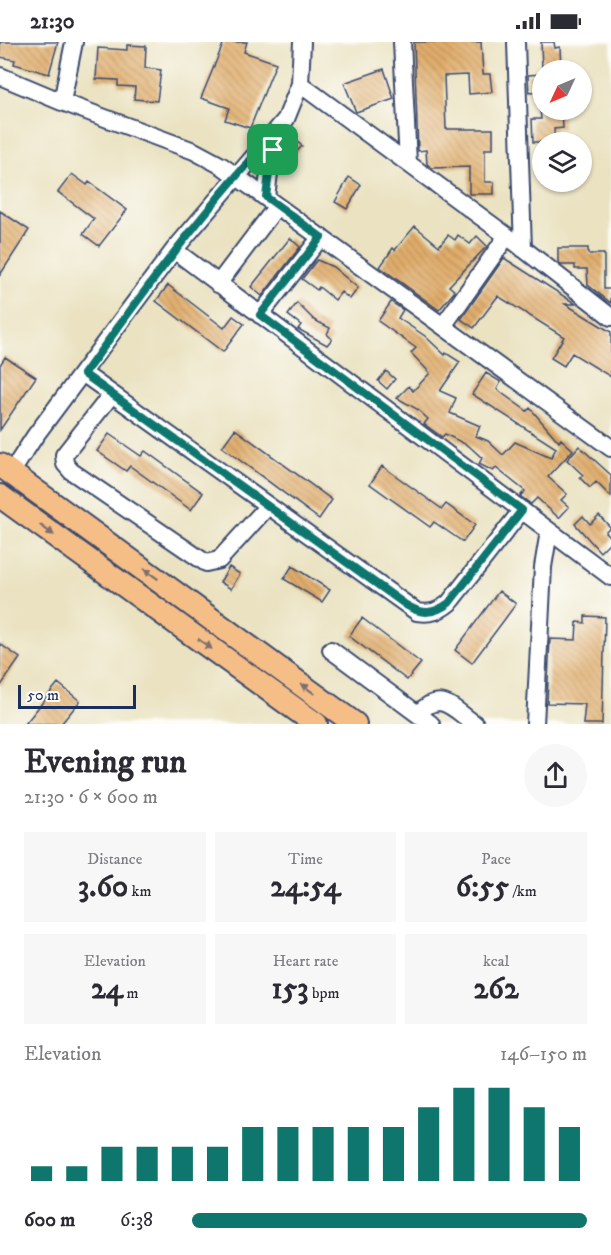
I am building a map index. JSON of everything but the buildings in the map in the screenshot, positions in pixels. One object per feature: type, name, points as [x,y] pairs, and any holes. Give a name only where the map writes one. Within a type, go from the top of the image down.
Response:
[{"type":"main road","points":[[5,469],[355,724]]},
{"type":"main road","points":[[0,496],[316,724]]},
{"type":"street","points":[[62,102],[74,42]]},
{"type":"street","points":[[5,469],[35,436],[84,374],[174,250],[236,175],[274,134],[291,111],[300,84],[302,42]]},
{"type":"street","points":[[402,42],[408,163]]},
{"type":"street","points":[[516,42],[523,249]]},
{"type":"street","points":[[0,76],[194,152],[236,175],[611,448]]},
{"type":"street","points":[[300,84],[507,236],[611,316]]},
{"type":"street","points":[[219,284],[272,201],[274,134]]},
{"type":"street","points":[[443,326],[507,236]]},
{"type":"street","points":[[260,315],[321,237]]},
{"type":"street","points":[[174,250],[611,577]]},
{"type":"street","points":[[84,374],[417,612],[428,613],[439,610],[449,603],[522,510]]},
{"type":"street","points":[[112,394],[64,455],[65,464],[72,471],[201,561],[210,564],[219,560],[268,506]]},
{"type":"street","points":[[536,724],[543,567],[549,531]]},
{"type":"street","points":[[331,650],[425,719],[429,703],[438,700],[475,724]]},
{"type":"route","points":[[274,134],[273,150],[266,197],[321,237],[260,315],[522,510],[449,603],[439,610],[428,613],[417,612],[406,605],[84,374],[174,250],[236,175],[274,134]]}]
